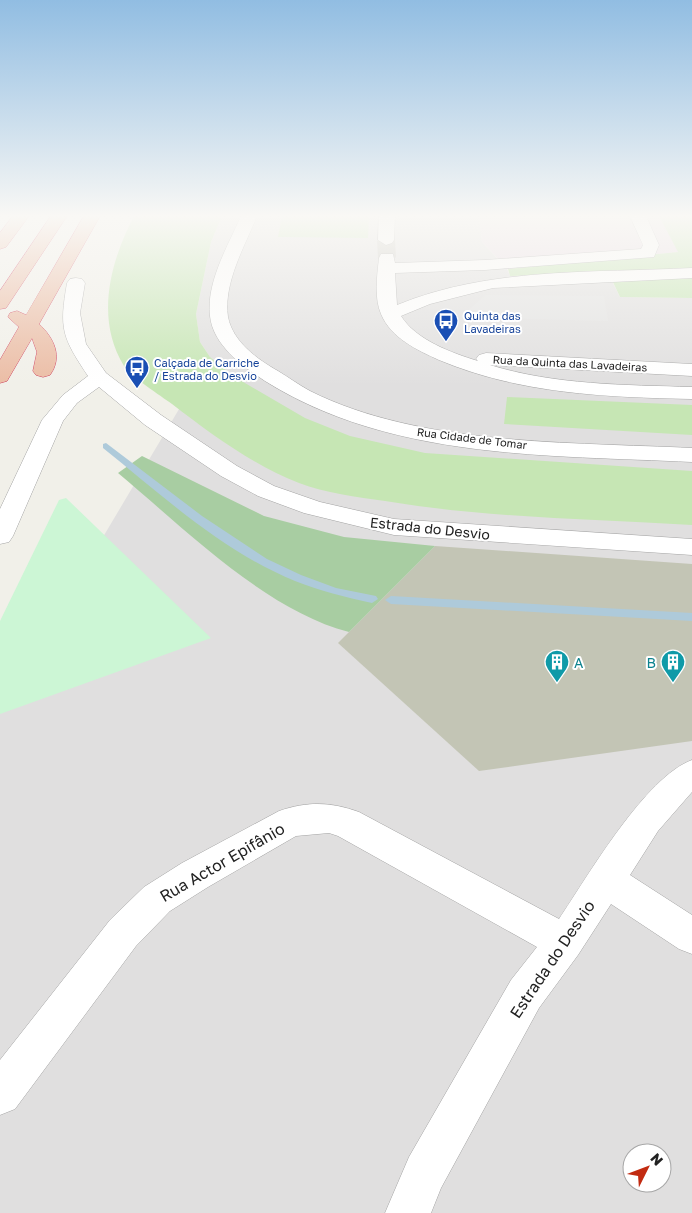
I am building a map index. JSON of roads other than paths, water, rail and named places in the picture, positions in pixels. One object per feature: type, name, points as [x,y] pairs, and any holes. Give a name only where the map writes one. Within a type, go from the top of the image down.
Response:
[{"type":"highway","points":[[21,273],[0,305],[39,332],[46,345],[47,356],[43,371]]},
{"type":"highway","points":[[0,377],[61,273]]},
{"type":"highway","points":[[76,283],[77,273]]},
{"type":"street","name":"Rua Cidade de Tomar","points":[[227,273],[218,298],[219,318],[231,343],[248,360],[270,376],[305,396],[362,418],[444,437],[497,444],[692,455]]},
{"type":"street","points":[[387,273],[387,295],[390,314],[403,332],[448,357],[480,370],[539,383],[599,390],[692,393]]},
{"type":"street","points":[[390,314],[424,300],[494,282],[692,273]]},
{"type":"street","name":"Estrada do Desvio","points":[[76,283],[71,313],[76,344],[99,377],[153,420],[229,472],[266,491],[313,508],[394,527],[692,547]]},
{"type":"street","name":"Rua da Quinta das Lavadeiras","points":[[448,357],[692,370]]},
{"type":"street","points":[[0,536],[54,420],[70,399],[99,377]]},
{"type":"street","name":"Estrada do Desvio","points":[[408,1213],[425,1173],[525,994],[564,942],[646,820],[677,785],[692,774]]},
{"type":"street","name":"Rua Actor Epifânio","points":[[0,1094],[123,933],[157,898],[290,822],[328,818],[347,823],[564,942]]},
{"type":"street","points":[[606,880],[692,936]]},
{"type":"waterway","points":[[106,446],[198,518],[230,541],[263,561],[298,578],[334,591],[372,599]]},
{"type":"waterway","points":[[391,600],[692,617]]},
{"type":"place","name":"Quinta das Lavadeiras","points":[[446,342]]},
{"type":"place","name":"Calçada de Carriche / Estrada do Desvio","points":[[137,389]]},
{"type":"place","name":"A","points":[[557,683]]},
{"type":"place","name":"B","points":[[673,683]]}]
